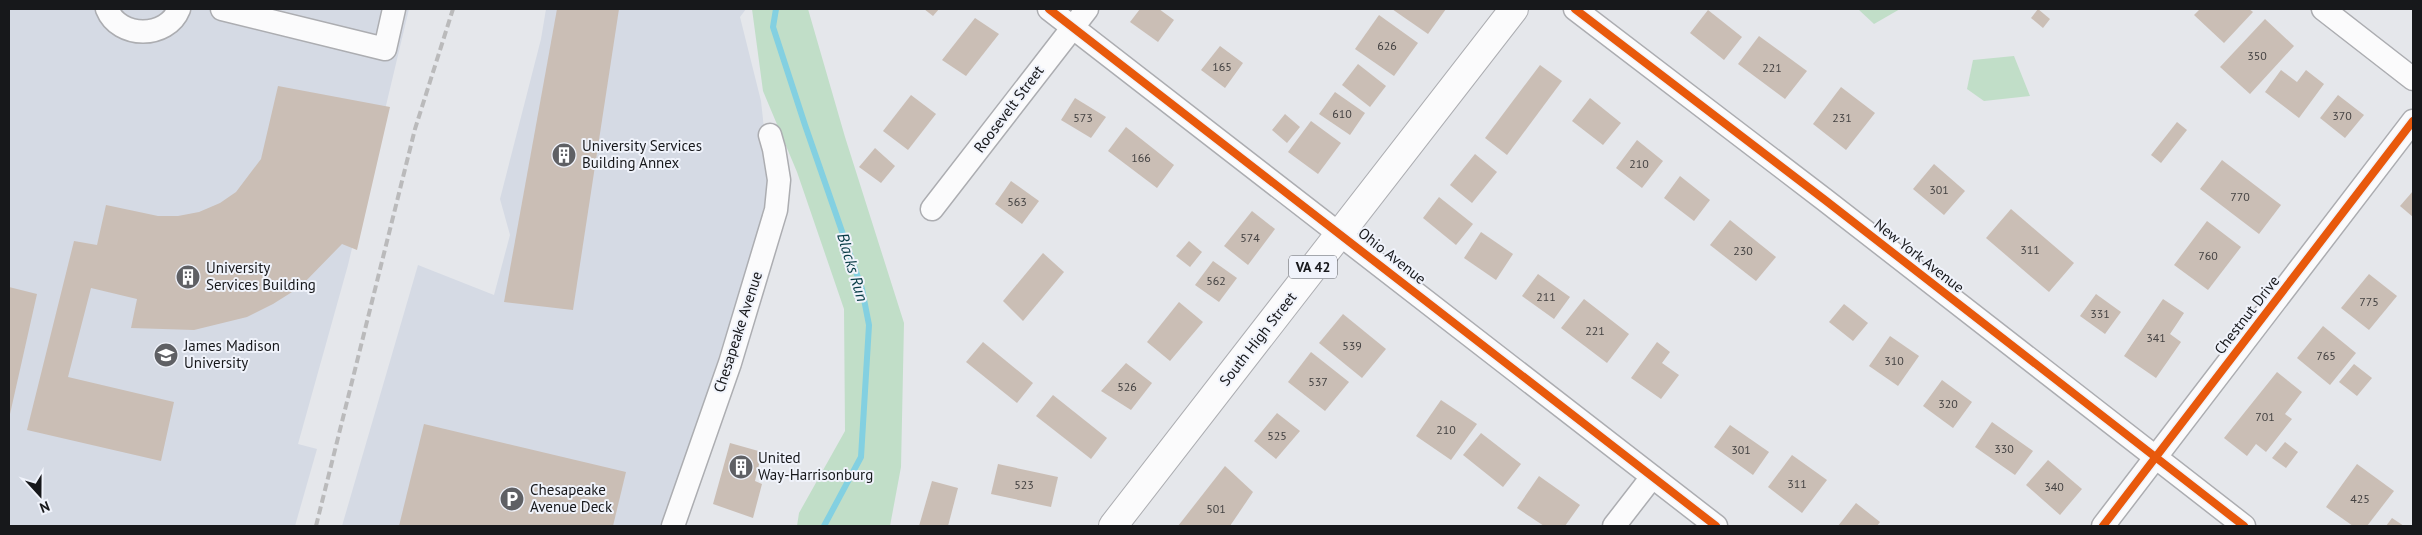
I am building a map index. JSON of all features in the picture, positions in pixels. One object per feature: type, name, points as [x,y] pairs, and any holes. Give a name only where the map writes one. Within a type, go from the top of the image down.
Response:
[{"type":"main road","name":"South High Street","points":[[1113,526],[1514,9]]},
{"type":"street","points":[[107,9],[119,24],[127,29],[146,32],[160,29],[168,24],[179,9]]},
{"type":"street","points":[[222,9],[385,49],[394,9]]},
{"type":"street","name":"Ohio Avenue","points":[[1049,9],[1716,526]]},
{"type":"street","name":"Roosevelt Street","points":[[932,209],[1087,9]]},
{"type":"street","name":"New York Avenue","points":[[1575,9],[1817,194],[2244,526]]},
{"type":"street","points":[[2323,9],[2413,79]]},
{"type":"street","name":"Chestnut Drive","points":[[2103,526],[2413,121]]},
{"type":"street","name":"Chesapeake Avenue","points":[[673,526],[730,363],[776,210],[779,175],[770,135]]},
{"type":"street","points":[[1614,526],[1652,477]]},
{"type":"shaded area","name":"James Madison University","points":[[9,9],[409,9],[348,265],[298,444],[317,449],[295,526],[9,526]]},
{"type":"shaded area","points":[[546,9],[746,9],[740,17],[761,101],[771,193],[665,526],[342,526],[418,265],[494,295],[510,235],[500,199],[541,39]]},
{"type":"green space","points":[[752,9],[808,9],[845,137],[904,323],[901,467],[890,526],[797,526],[799,513],[845,431],[844,309],[797,172],[763,91]]},
{"type":"green space","points":[[1858,9],[1900,9],[1874,24]]},
{"type":"green space","points":[[2014,56],[2030,96],[1984,101],[1967,89],[1973,60]]},
{"type":"building","name":"University Services Building Annex","points":[[557,9],[619,9],[573,310],[504,302]]},
{"type":"building","points":[[924,9],[939,9],[933,16]]},
{"type":"building","points":[[1140,9],[1159,9],[1174,20],[1158,42],[1130,22]]},
{"type":"building","points":[[1392,9],[1446,9],[1428,34]]},
{"type":"building","points":[[2038,9],[2050,19],[2043,28],[2031,18]]},
{"type":"building","points":[[2200,9],[2249,9],[2253,12],[2224,43],[2194,15]]},
{"type":"building","points":[[1708,10],[1742,37],[1724,60],[1690,33]]},
{"type":"building","points":[[1379,15],[1418,43],[1394,76],[1355,49]]},
{"type":"building","points":[[975,18],[999,34],[966,76],[942,60]]},
{"type":"building","points":[[2265,19],[2294,46],[2250,94],[2220,67]]},
{"type":"building","points":[[1759,36],[1807,71],[1785,99],[1738,64]]},
{"type":"building","points":[[1220,46],[1243,63],[1225,88],[1201,70]]},
{"type":"building","points":[[1358,64],[1386,86],[1370,107],[1342,85]]},
{"type":"building","points":[[1540,65],[1562,81],[1507,155],[1485,138]]},
{"type":"building","points":[[2281,70],[2297,82],[2306,70],[2324,84],[2299,118],[2265,92]]},
{"type":"building","name":"University Services Building","points":[[278,86],[390,107],[357,250],[342,244],[300,287],[273,304],[247,317],[194,330],[131,328],[137,299],[91,288],[68,377],[174,402],[161,461],[27,430],[74,241],[97,245],[106,205],[158,216],[178,216],[199,212],[220,203],[236,192],[261,159]]},
{"type":"building","points":[[1841,87],[1875,113],[1846,150],[1813,124]]},
{"type":"building","points":[[1335,92],[1365,113],[1350,135],[1319,114]]},
{"type":"building","points":[[911,95],[936,114],[908,150],[883,131]]},
{"type":"building","points":[[2338,95],[2364,115],[2345,138],[2320,118]]},
{"type":"building","points":[[1075,98],[1106,117],[1091,138],[1061,120]]},
{"type":"building","points":[[1590,98],[1621,123],[1603,145],[1572,121]]},
{"type":"building","points":[[1285,114],[1300,127],[1287,143],[1272,130]]},
{"type":"building","points":[[1311,121],[1341,143],[1318,174],[1288,152]]},
{"type":"building","points":[[2177,122],[2187,130],[2161,163],[2151,155]]},
{"type":"building","points":[[1126,127],[1174,165],[1157,188],[1108,151]]},
{"type":"building","points":[[1637,140],[1663,161],[1642,188],[1616,168]]},
{"type":"building","points":[[875,148],[895,166],[881,183],[859,167]]},
{"type":"building","points":[[1475,154],[1497,172],[1472,203],[1450,185]]},
{"type":"building","points":[[2222,160],[2281,205],[2259,234],[2200,189]]},
{"type":"building","points":[[1934,164],[1965,191],[1944,215],[1913,189]]},
{"type":"building","points":[[1680,176],[1710,200],[1694,221],[1664,198]]},
{"type":"building","points":[[1011,181],[1039,201],[1022,224],[995,204]]},
{"type":"building","points":[[2413,191],[2413,217],[2400,206]]},
{"type":"building","points":[[1439,197],[1473,224],[1456,245],[1423,218]]},
{"type":"building","points":[[2011,209],[2074,263],[2049,292],[1986,238]]},
{"type":"building","points":[[1252,211],[1275,229],[1248,265],[1224,246]]},
{"type":"building","points":[[1730,220],[1776,257],[1756,281],[1710,245]]},
{"type":"building","points":[[2207,221],[2241,247],[2208,290],[2174,265]]},
{"type":"building","points":[[1481,232],[1513,254],[1496,280],[1464,258]]},
{"type":"building","points":[[1189,241],[1202,252],[1190,267],[1176,256]]},
{"type":"building","points":[[1043,253],[1064,272],[1023,321],[1003,301]]},
{"type":"building","points":[[1213,261],[1237,278],[1219,302],[1195,285]]},
{"type":"building","points":[[1538,274],[1570,297],[1554,319],[1522,296]]},
{"type":"building","points":[[2369,274],[2397,296],[2369,330],[2341,308]]},
{"type":"building","points":[[9,287],[37,294],[10,414],[9,414]]},
{"type":"building","points":[[2096,294],[2121,312],[2105,334],[2080,316]]},
{"type":"building","points":[[1584,299],[1629,334],[1607,363],[1561,328]]},
{"type":"building","points":[[2163,299],[2184,313],[2170,334],[2181,342],[2156,378],[2124,356]]},
{"type":"building","points":[[1179,302],[1203,322],[1170,361],[1147,342]]},
{"type":"building","points":[[1844,304],[1868,323],[1853,341],[1829,322]]},
{"type":"building","points":[[1343,314],[1386,349],[1362,378],[1319,343]]},
{"type":"building","points":[[2323,326],[2356,353],[2330,385],[2297,358]]},
{"type":"building","points":[[1890,336],[1919,356],[1898,386],[1869,366]]},
{"type":"building","points":[[983,342],[1033,383],[1017,403],[966,362]]},
{"type":"building","points":[[1657,342],[1670,352],[1662,363],[1679,375],[1661,399],[1631,378]]},
{"type":"building","points":[[1311,352],[1349,382],[1325,411],[1288,382]]},
{"type":"building","points":[[1126,363],[1152,383],[1131,410],[1101,391]]},
{"type":"building","points":[[2354,364],[2372,378],[2357,396],[2339,382]]},
{"type":"building","points":[[2277,372],[2302,392],[2285,414],[2292,419],[2266,452],[2256,444],[2247,456],[2224,438]]},
{"type":"building","points":[[1942,380],[1972,402],[1953,428],[1923,406]]},
{"type":"building","points":[[1053,395],[1107,438],[1091,459],[1036,416]]},
{"type":"building","points":[[1441,400],[1477,424],[1451,460],[1416,436]]},
{"type":"building","points":[[1277,413],[1300,431],[1276,459],[1254,441]]},
{"type":"building","points":[[1992,422],[2033,451],[2015,475],[1975,447]]},
{"type":"building","name":"Chesapeake Avenue Deck","points":[[424,424],[626,472],[613,526],[399,526]]},
{"type":"building","points":[[1730,425],[1769,452],[1753,475],[1714,447]]},
{"type":"building","points":[[1481,433],[1521,464],[1503,487],[1463,455]]},
{"type":"building","points":[[2285,442],[2298,452],[2286,468],[2272,458]]},
{"type":"building","name":"United Way-Harrisonburg","points":[[730,443],[762,452],[755,481],[762,484],[753,518],[713,504]]},
{"type":"building","points":[[1792,455],[1827,480],[1802,513],[1768,487]]},
{"type":"building","points":[[2048,460],[2082,489],[2060,515],[2026,485]]},
{"type":"building","points":[[998,464],[1058,477],[1051,507],[991,494]]},
{"type":"building","points":[[2357,464],[2394,491],[2367,526],[2353,526],[2326,507]]},
{"type":"building","points":[[1225,466],[1253,492],[1230,526],[1178,526]]},
{"type":"building","points":[[1539,476],[1580,505],[1565,526],[1544,526],[1517,508]]},
{"type":"building","points":[[932,481],[958,488],[948,526],[919,526]]},
{"type":"building","points":[[1856,503],[1880,522],[1877,526],[1838,526]]},
{"type":"building","points":[[2392,518],[2404,526],[2386,526]]},
{"type":"waterway","name":"Blacks Run","points":[[776,9],[773,27],[862,289],[869,325],[861,457],[824,526]]},
{"type":"railway","points":[[316,526],[415,129],[453,9]]},
{"type":"cycle path","points":[[1049,9],[1716,526]]},
{"type":"cycle path","points":[[1575,9],[1825,200],[2244,526]]},
{"type":"cycle path","points":[[2103,526],[2413,121]]},
{"type":"place","name":"University Services Building Annex","points":[[564,155]]},
{"type":"place","name":"University Services Building","points":[[188,277]]},
{"type":"place","name":"James Madison University","points":[[166,355]]},
{"type":"place","name":"United Way-Harrisonburg","points":[[741,467]]},
{"type":"place","name":"Chesapeake Avenue Deck","points":[[512,499]]}]
